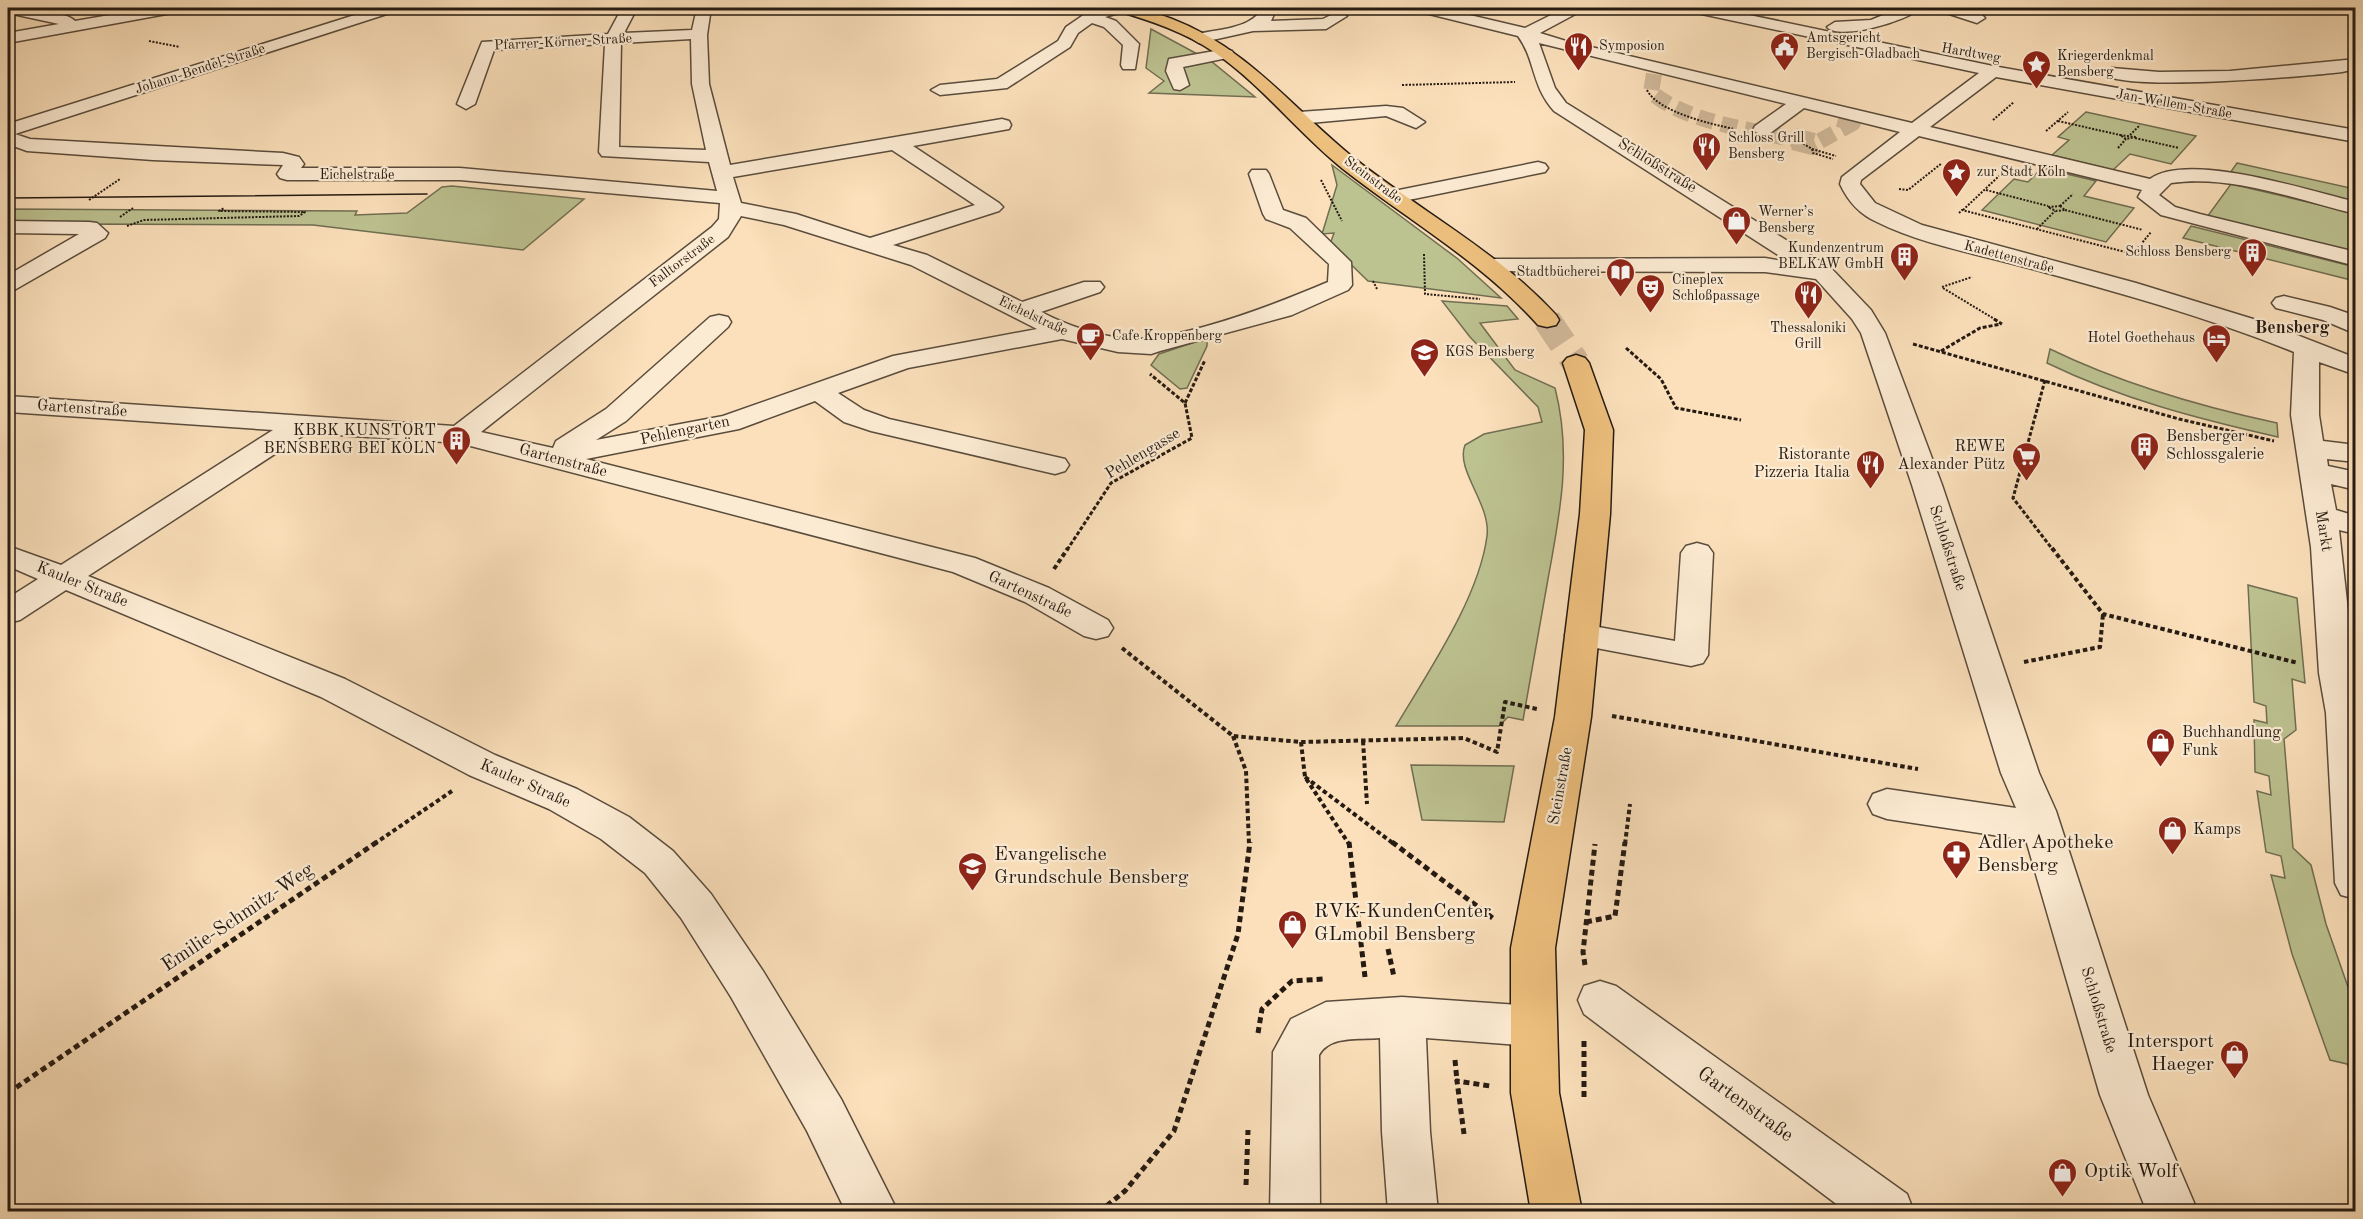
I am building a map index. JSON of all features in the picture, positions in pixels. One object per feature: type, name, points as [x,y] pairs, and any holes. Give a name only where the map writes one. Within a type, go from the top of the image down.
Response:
[{"type":"main road","name":"Steinstraße","points":[[1121,8],[1199,38],[1226,54],[1348,163],[1495,266],[1528,297],[1547,320]]},
{"type":"main road","name":"Steinstraße","points":[[1557,1212],[1535,1093],[1532,1026],[1533,948],[1573,717],[1595,514],[1599,430],[1576,363]]},
{"type":"street","points":[[8,38],[172,8]]},
{"type":"street","name":"Johann-Bendel-Straße","points":[[8,130],[392,8]]},
{"type":"street","points":[[629,8],[613,39],[609,153],[694,157],[724,180],[833,170]]},
{"type":"street","points":[[704,8],[698,58],[724,180]]},
{"type":"street","points":[[940,90],[1001,84],[1064,44],[1072,30],[1090,17],[1121,8]]},
{"type":"street","points":[[1251,26],[1266,17],[1267,8]]},
{"type":"street","points":[[1422,8],[1526,34],[1655,77],[1916,129],[2152,186]]},
{"type":"street","points":[[1459,16],[1480,8]]},
{"type":"street","points":[[1526,34],[1575,8]]},
{"type":"street","points":[[1697,8],[1766,24]]},
{"type":"street","points":[[1832,20],[1860,26],[1882,21],[1912,8]]},
{"type":"street","points":[[1945,8],[1977,18]]},
{"type":"street","points":[[8,9],[87,25]]},
{"type":"street","points":[[1199,38],[1251,26],[1326,24],[1339,16]]},
{"type":"street","points":[[1090,17],[1110,24],[1131,44],[1129,64]]},
{"type":"street","name":"Hardtweg","points":[[1766,24],[1832,20],[1872,36],[2078,69]]},
{"type":"street","name":"Jan-Wellem-Straße","points":[[1766,24],[2040,80],[2355,136]]},
{"type":"street","name":"Schloßstraße","points":[[1526,34],[1534,45],[1547,94],[1560,107],[1823,273],[1862,315],[1874,335],[1989,669],[2020,773],[2039,819],[2124,1095],[2173,1212]]},
{"type":"street","points":[[663,54],[665,46],[699,37]]},
{"type":"street","name":"Pfarrer-Körner-Straße","points":[[466,104],[488,45],[699,37]]},
{"type":"street","points":[[1180,85],[1174,71],[1175,63],[1226,54]]},
{"type":"street","points":[[2100,72],[2145,77],[2193,77],[2276,73],[2355,64]]},
{"type":"street","points":[[1851,186],[1852,177],[1866,165],[1993,71]]},
{"type":"street","points":[[1797,105],[1838,119]]},
{"type":"street","points":[[1762,130],[1797,105]]},
{"type":"street","points":[[1299,118],[1386,111],[1397,112],[1416,122]]},
{"type":"street","points":[[2273,121],[2266,128],[2355,146]]},
{"type":"street","points":[[724,180],[895,143],[1002,125]]},
{"type":"street","name":"Eichelstraße","points":[[8,138],[27,145],[38,146],[292,160],[294,164],[287,174],[460,174],[724,180],[788,219],[919,260],[1062,332],[1118,344],[1151,346],[1283,310],[1340,285],[1340,262],[1298,223],[1274,214],[1259,174]]},
{"type":"street","points":[[859,241],[992,207],[895,143]]},
{"type":"street","points":[[668,145],[690,149],[724,180]]},
{"type":"street","points":[[1394,197],[1538,168]]},
{"type":"street","points":[[2355,208],[2196,174],[2166,178],[2152,186],[2148,197],[2168,211],[2355,259]]},
{"type":"street","name":"Falltorstraße","points":[[460,435],[720,232],[730,220],[724,180]]},
{"type":"street","name":"Kadettenstraße","points":[[1851,186],[1857,200],[1868,209],[1914,230],[2128,288],[2257,328],[2355,367]]},
{"type":"street","points":[[859,241],[863,231],[954,206]]},
{"type":"street","points":[[8,228],[89,228],[97,233],[8,284]]},
{"type":"street","points":[[1495,266],[1765,265],[1823,273]]},
{"type":"street","points":[[1020,311],[1092,287]]},
{"type":"street","points":[[2284,303],[2341,319],[2355,327]]},
{"type":"street","points":[[549,458],[616,415],[719,322]]},
{"type":"street","name":"Pehlengarten","points":[[549,458],[729,423],[902,361],[1062,332]]},
{"type":"street","points":[[2307,349],[2355,341]]},
{"type":"street","name":"Markt","points":[[2307,349],[2305,416],[2322,516],[2336,673],[2350,715],[2355,883]]},
{"type":"street","points":[[817,390],[855,416],[872,422],[1055,465]]},
{"type":"street","name":"Gartenstraße","points":[[8,404],[460,435],[964,565],[1037,595],[1096,628]]},
{"type":"street","points":[[8,612],[300,424]]},
{"type":"street","points":[[2312,460],[2355,454]]},
{"type":"street","points":[[2312,460],[2355,481]]},
{"type":"street","points":[[2322,516],[2355,525]]},
{"type":"street","points":[[1582,635],[1691,655],[1697,553]]},
{"type":"street","name":"Kauler Straße","points":[[8,555],[333,688],[482,765],[563,799],[615,828],[659,862],[696,906],[747,984],[824,1115],[873,1212]]},
{"type":"street","points":[[1887,804],[2039,819]]},
{"type":"street","name":"Gartenstraße","points":[[1593,985],[1889,1212]]},
{"type":"street","points":[[1295,1212],[1296,1053],[1307,1033],[1392,990],[1532,1026]]},
{"type":"street","points":[[1392,990],[1413,1212]]},
{"type":"path","points":[[87,25],[95,30],[231,59]]},
{"type":"path","points":[[1655,77],[1651,98],[1699,121],[1737,130]]},
{"type":"path","points":[[1851,186],[1908,190],[1962,147],[1950,137],[1960,130],[1993,120],[2040,80]]},
{"type":"path","points":[[2058,121],[2120,135],[2130,135],[2179,148]]},
{"type":"path","points":[[2130,135],[2143,123]]},
{"type":"path","points":[[2120,135],[2126,139],[2135,138]]},
{"type":"path","points":[[1789,138],[1799,140],[1812,149],[1866,165]]},
{"type":"path","points":[[1812,149],[1813,153],[1837,160]]},
{"type":"path","points":[[1985,190],[2048,206],[2060,206],[2065,210]]},
{"type":"path","points":[[2060,206],[2074,193]]},
{"type":"path","points":[[1954,218],[1978,195]]},
{"type":"path","points":[[2048,206],[2056,211]]},
{"type":"path","points":[[224,207],[219,211],[305,212]]},
{"type":"path","points":[[97,233],[144,220],[299,216],[311,207]]},
{"type":"path","points":[[126,213],[133,208]]},
{"type":"path","points":[[1962,210],[2133,254],[2151,232],[2065,210],[2056,211],[2036,229]]},
{"type":"path","points":[[1941,351],[1980,328],[2002,324],[1942,287]]},
{"type":"path","points":[[1425,294],[1481,300]]},
{"type":"path","points":[[1185,403],[1221,328]]},
{"type":"path","points":[[1874,335],[1941,351],[2161,414],[2241,434]]},
{"type":"path","name":"Pehlengasse","points":[[1037,595],[1111,483],[1192,438],[1185,403],[1118,344]]},
{"type":"path","points":[[1626,348],[1661,379],[1676,408],[1741,420]]},
{"type":"path","points":[[2045,380],[2013,498],[2103,614],[2336,673]]},
{"type":"path","points":[[1989,669],[2100,647],[2103,614]]},
{"type":"path","points":[[1096,628],[1233,736],[1246,771],[1250,839],[1238,934],[1174,1131],[1125,1191],[1099,1212]]},
{"type":"path","points":[[1233,736],[1301,742],[1464,738],[1497,752],[1505,702]]},
{"type":"path","points":[[1573,717],[1604,714],[1921,770]]},
{"type":"path","points":[[1363,741],[1367,804]]},
{"type":"path","points":[[1301,742],[1305,777],[1349,842],[1363,977],[1373,977]]},
{"type":"path","name":"Emilie-Schmitz-Weg","points":[[8,1093],[463,784],[482,765]]},
{"type":"path","points":[[1305,777],[1533,948]]},
{"type":"path","points":[[1586,922],[1615,916],[1630,804]]},
{"type":"path","points":[[1593,985],[1582,952],[1597,834]]},
{"type":"path","points":[[1464,1134],[1457,1082],[1535,1093]]},
{"type":"green space","points":[[1151,29],[1212,62],[1255,97],[1149,93],[1164,81],[1146,68]]},
{"type":"green space","points":[[2086,112],[2196,136],[2171,164],[2130,154],[2113,170],[2052,155],[2069,140],[2058,137]]},
{"type":"green space","points":[[2237,163],[2355,189],[2355,201],[2230,173]]},
{"type":"green space","points":[[1332,165],[1458,259],[1501,298],[1368,281],[1330,244],[1334,233],[1322,234],[1337,185]]},
{"type":"green space","points":[[2042,168],[2096,181],[2084,196],[2134,208],[2106,242],[1982,210],[2014,179],[2028,182]]},
{"type":"green space","points":[[2231,184],[2355,213],[2355,253],[2207,217]]},
{"type":"green space","points":[[452,186],[584,199],[523,250],[313,225],[80,224],[8,231],[8,209],[357,211],[355,215],[407,213],[442,187]]},
{"type":"green space","points":[[2191,226],[2355,267],[2355,281],[2183,238]]},
{"type":"green space","points":[[1442,301],[1507,306],[1518,319],[1480,323],[1515,370],[1555,388],[1560,412],[1563,460],[1560,507],[1523,720],[1508,717],[1499,726],[1396,726],[1463,609],[1482,560],[1487,524],[1465,465],[1463,455],[1465,445],[1484,434],[1542,422],[1538,407],[1470,337]]},
{"type":"green space","points":[[1201,340],[1207,342],[1207,346],[1187,388],[1180,389],[1151,365],[1159,354]]},
{"type":"green space","points":[[2050,349],[2077,362],[2161,393],[2277,423],[2278,437],[2190,415],[2103,387],[2047,363]]},
{"type":"green space","points":[[2248,585],[2297,598],[2305,683],[2292,679],[2296,730],[2284,739],[2293,848],[2311,865],[2326,924],[2355,1007],[2355,1081],[2347,1064],[2330,1060],[2292,954],[2271,875],[2285,878],[2281,856],[2266,852],[2257,791],[2271,795],[2269,776],[2255,772],[2254,720],[2267,723],[2266,706],[2254,702]]},
{"type":"green space","points":[[1411,765],[1514,766],[1504,822],[1422,820]]},
{"type":"tunnel","points":[[1654,74],[1651,92],[1666,103],[1683,111],[1722,124],[1800,141]]},
{"type":"tunnel","points":[[1822,140],[1853,123],[1838,119]]},
{"type":"tunnel","points":[[1794,139],[1813,144],[1822,140]]},
{"type":"tunnel","points":[[1547,320],[1576,363]]},
{"type":"tram line","points":[[8,198],[427,194]]},
{"type":"place","name":"Symposion","points":[[1578,72]]},
{"type":"place","name":"Amtsgericht Bergisch-Gladbach","points":[[1785,72]]},
{"type":"place","name":"Kriegerdenkmal Bensberg","points":[[2036,90]]},
{"type":"place","name":"Schloss Grill Bensberg","points":[[1707,172]]},
{"type":"place","name":"zur Stadt Köln","points":[[1956,198]]},
{"type":"place","name":"Werner’s Bensberg","points":[[1737,246]]},
{"type":"place","name":"Schloss Bensberg","points":[[2252,278]]},
{"type":"place","name":"Kundenzentrum BELKAW GmbH","points":[[1905,282]]},
{"type":"place","name":"Stadtbücherei","points":[[1621,298]]},
{"type":"place","name":"Cineplex Schloßpassage","points":[[1651,314]]},
{"type":"place","name":"Thessaloniki Grill","points":[[1808,320]]},
{"type":"place","name":"Cafe Kroppenberg","points":[[1091,362]]},
{"type":"place","name":"Hotel Goethehaus","points":[[2216,364]]},
{"type":"place","name":"KGS Bensberg","points":[[1424,378]]},
{"type":"place","name":"KBBK KUNSTORT BENSBERG BEI KÖLN","points":[[457,466]]},
{"type":"place","name":"Bensberger Schlossgalerie","points":[[2145,472]]},
{"type":"place","name":"REWE Alexander Pütz","points":[[2026,482]]},
{"type":"place","name":"Ristorante Pizzeria Italia","points":[[1871,490]]},
{"type":"place","name":"Buchhandlung Funk","points":[[2161,768]]},
{"type":"place","name":"Kamps","points":[[2172,856]]},
{"type":"place","name":"Adler Apotheke Bensberg","points":[[1956,880]]},
{"type":"place","name":"Evangelische Grundschule Bensberg","points":[[973,892]]},
{"type":"place","name":"RVK-KundenCenter GLmobil Bensberg","points":[[1293,950]]},
{"type":"place","name":"Intersport Haeger","points":[[2235,1080]]},
{"type":"place","name":"Optik Wolf","points":[[2063,1198]]},
{"type":"district","name":"Bensberg","points":[[2292,328]]}]
